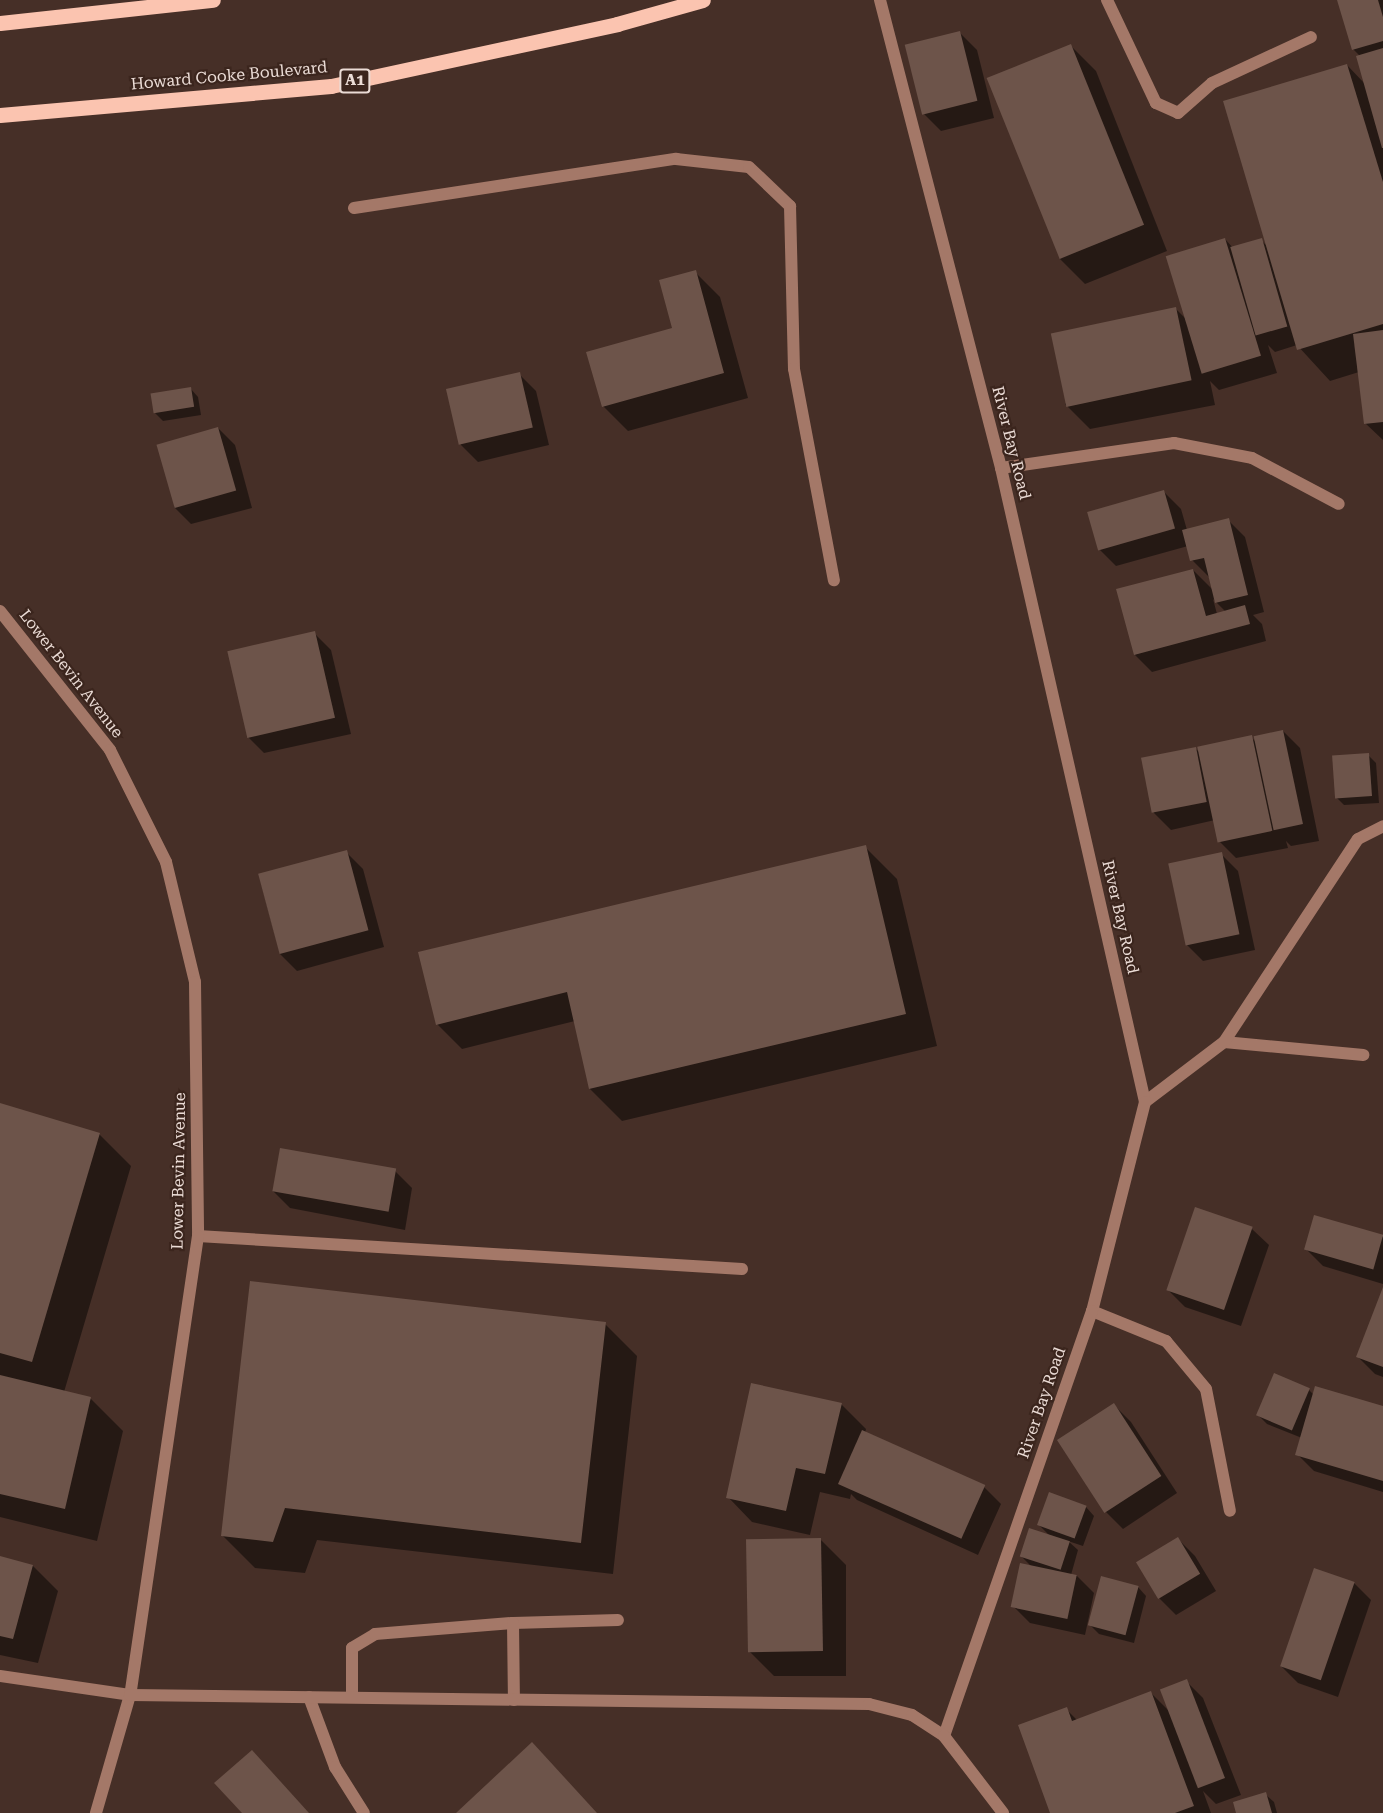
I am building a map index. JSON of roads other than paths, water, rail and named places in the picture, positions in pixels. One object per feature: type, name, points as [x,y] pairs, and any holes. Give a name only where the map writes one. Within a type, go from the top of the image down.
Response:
[{"type":"main road","points":[[0,23],[213,0]]},
{"type":"main road","name":"Howard Cooke Boulevard","points":[[0,115],[331,86],[617,24],[703,0]]},
{"type":"street","name":"River Bay Road","points":[[880,0],[1001,468],[1145,1102],[1092,1311],[944,1736]]},
{"type":"street","points":[[1107,0],[1156,103],[1179,113],[1212,83],[1311,36]]},
{"type":"street","points":[[354,208],[676,159],[749,167],[790,206],[794,369],[834,580]]},
{"type":"street","points":[[1001,468],[1174,443],[1252,458],[1339,504]]},
{"type":"street","name":"Lower Bevin Avenue","points":[[0,611],[110,750],[166,862],[195,982],[198,1236],[130,1695],[96,1813]]},
{"type":"street","points":[[1145,1102],[1224,1041],[1358,839],[1383,826]]},
{"type":"street","points":[[1224,1041],[1363,1055]]},
{"type":"street","points":[[198,1236],[742,1269]]},
{"type":"street","points":[[1092,1311],[1166,1341],[1206,1389],[1230,1511]]},
{"type":"street","points":[[352,1697],[352,1648],[375,1634],[513,1623],[618,1620]]},
{"type":"street","points":[[513,1623],[514,1700]]},
{"type":"street","points":[[0,1676],[130,1695],[869,1704],[912,1715],[944,1736],[1003,1813]]},
{"type":"street","points":[[309,1697],[335,1767],[364,1813]]}]
